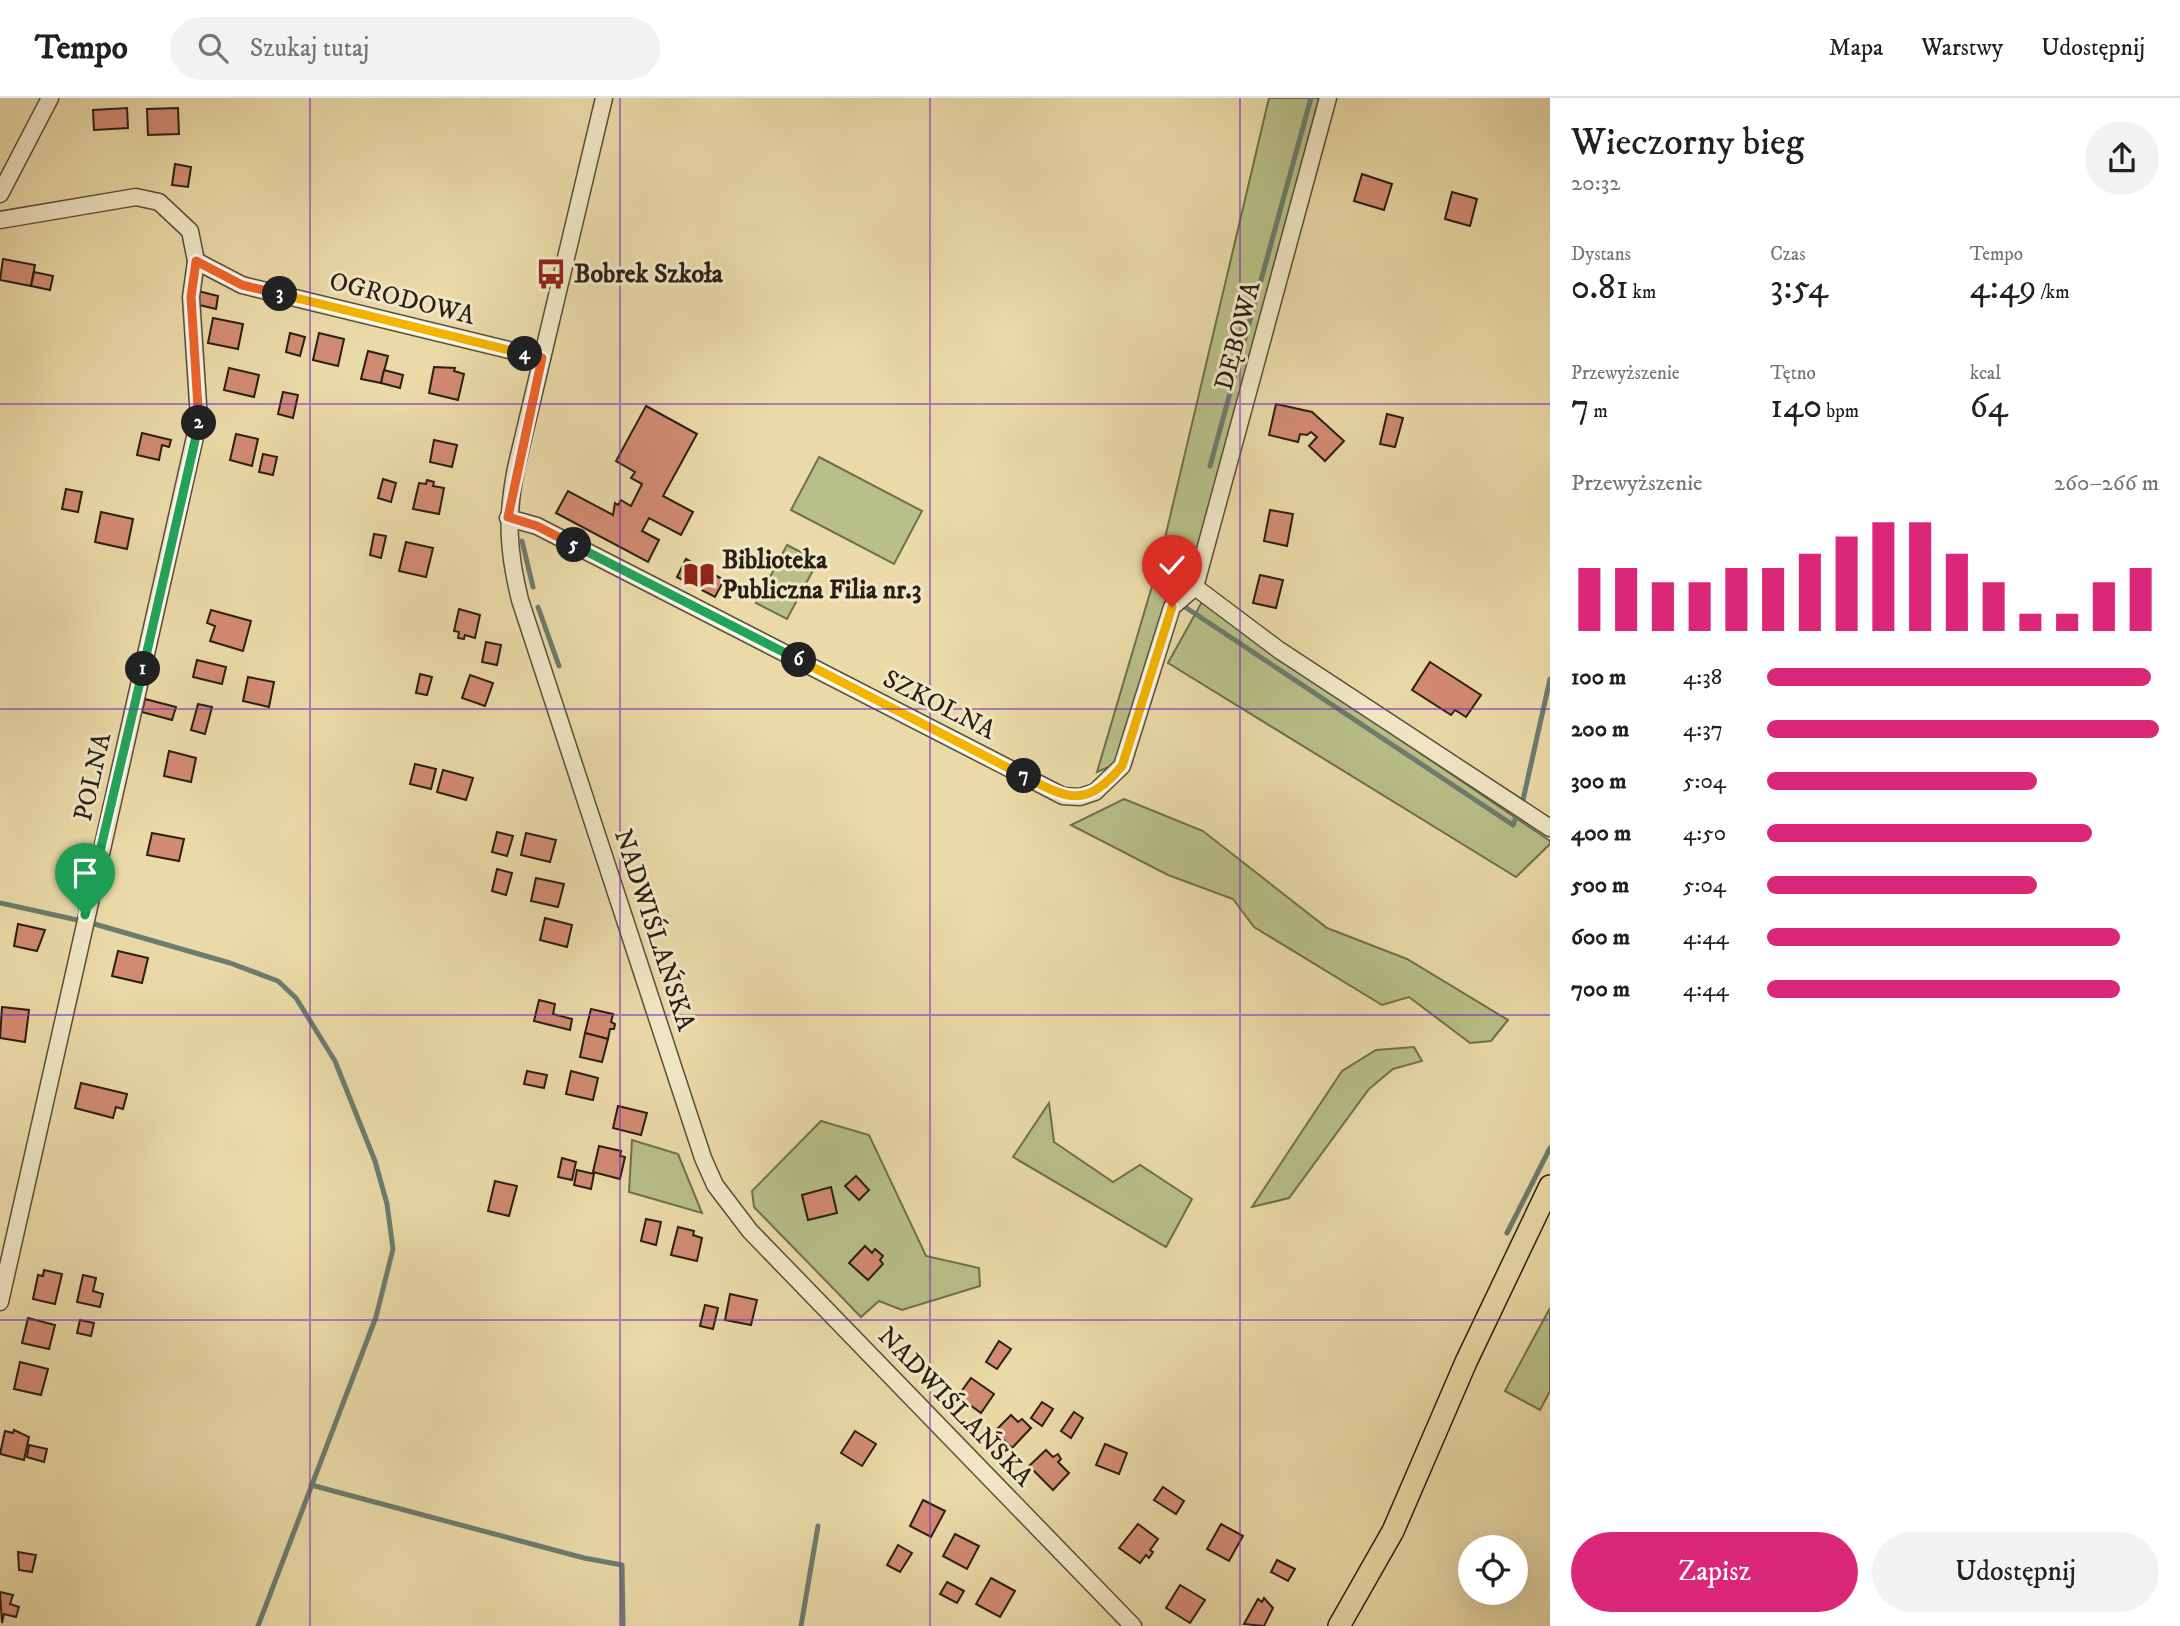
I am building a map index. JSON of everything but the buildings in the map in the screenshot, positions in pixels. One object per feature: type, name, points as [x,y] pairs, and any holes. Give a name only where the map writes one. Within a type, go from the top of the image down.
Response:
[{"type":"main road","points":[[1339,1626],[1393,1531],[1466,1362],[1550,1186]]},
{"type":"street","points":[[0,194],[50,98]]},
{"type":"street","name":"NADWIŚLAŃSKA","points":[[604,98],[542,358],[508,517],[510,559],[520,600],[691,1123],[715,1185],[751,1231],[1133,1626]]},
{"type":"street","name":"DĘBOWA","points":[[1195,587],[1328,98]]},
{"type":"street","points":[[0,220],[136,197],[159,202],[190,231],[196,261]]},
{"type":"street","name":"OGRODOWA","points":[[196,261],[242,285],[542,358]]},
{"type":"street","name":"POLNA","points":[[0,1302],[83,922],[199,419],[191,297],[196,261]]},
{"type":"street","name":"SZKOLNA","points":[[508,517],[537,526],[1063,796],[1080,797],[1095,792],[1122,766],[1172,607],[1195,587]]},
{"type":"street","points":[[1195,587],[1279,650],[1550,828]]},
{"type":"green space","points":[[1269,98],[1319,98],[1191,581],[1166,601],[1116,764],[1097,772],[1160,559]]},
{"type":"green space","points":[[819,457],[922,511],[894,564],[791,510]]},
{"type":"green space","points":[[787,545],[818,561],[787,619],[756,603]]},
{"type":"green space","points":[[1203,600],[1276,655],[1550,841],[1550,844],[1516,877],[1168,663]]},
{"type":"green space","points":[[1124,799],[1203,831],[1327,928],[1407,959],[1508,1020],[1491,1041],[1470,1043],[1409,997],[1382,1005],[1254,927],[1233,899],[1168,875],[1071,825]]},
{"type":"green space","points":[[1414,1047],[1422,1061],[1393,1069],[1369,1089],[1289,1198],[1252,1207],[1342,1071],[1376,1050]]},
{"type":"green space","points":[[1049,1103],[1054,1142],[1113,1182],[1140,1165],[1192,1199],[1166,1247],[1013,1157]]},
{"type":"green space","points":[[821,1121],[869,1135],[926,1256],[979,1268],[980,1286],[902,1310],[879,1301],[861,1317],[754,1207],[752,1191]]},
{"type":"green space","points":[[632,1140],[678,1154],[702,1213],[629,1192]]},
{"type":"green space","points":[[1550,1308],[1550,1391],[1540,1410],[1505,1391]]},
{"type":"waterway","points":[[1210,466],[1311,98]]},
{"type":"waterway","points":[[522,541],[533,587]]},
{"type":"waterway","points":[[538,607],[559,666]]},
{"type":"waterway","points":[[1185,607],[1513,825],[1517,815]]},
{"type":"waterway","points":[[1523,800],[1550,679]]},
{"type":"waterway","points":[[0,903],[91,923],[230,963],[278,981],[296,998],[335,1061],[375,1161],[387,1204],[393,1249],[376,1317],[258,1626]]},
{"type":"waterway","points":[[1507,1233],[1550,1148]]},
{"type":"waterway","points":[[311,1485],[584,1558],[622,1565],[623,1626]]},
{"type":"waterway","points":[[801,1626],[818,1526]]},
{"type":"place","name":"Bobrek Szkoła","points":[[551,274]]},
{"type":"place","name":"Biblioteka Publiczna Filia nr.3","points":[[699,575]]},
{"type":"route","points":[[85,915],[124,757],[199,419],[191,297],[196,261],[242,285],[542,358],[516,468],[508,517],[537,526],[1063,796],[1080,797],[1095,792],[1109,782],[1122,766],[1172,607]]}]
